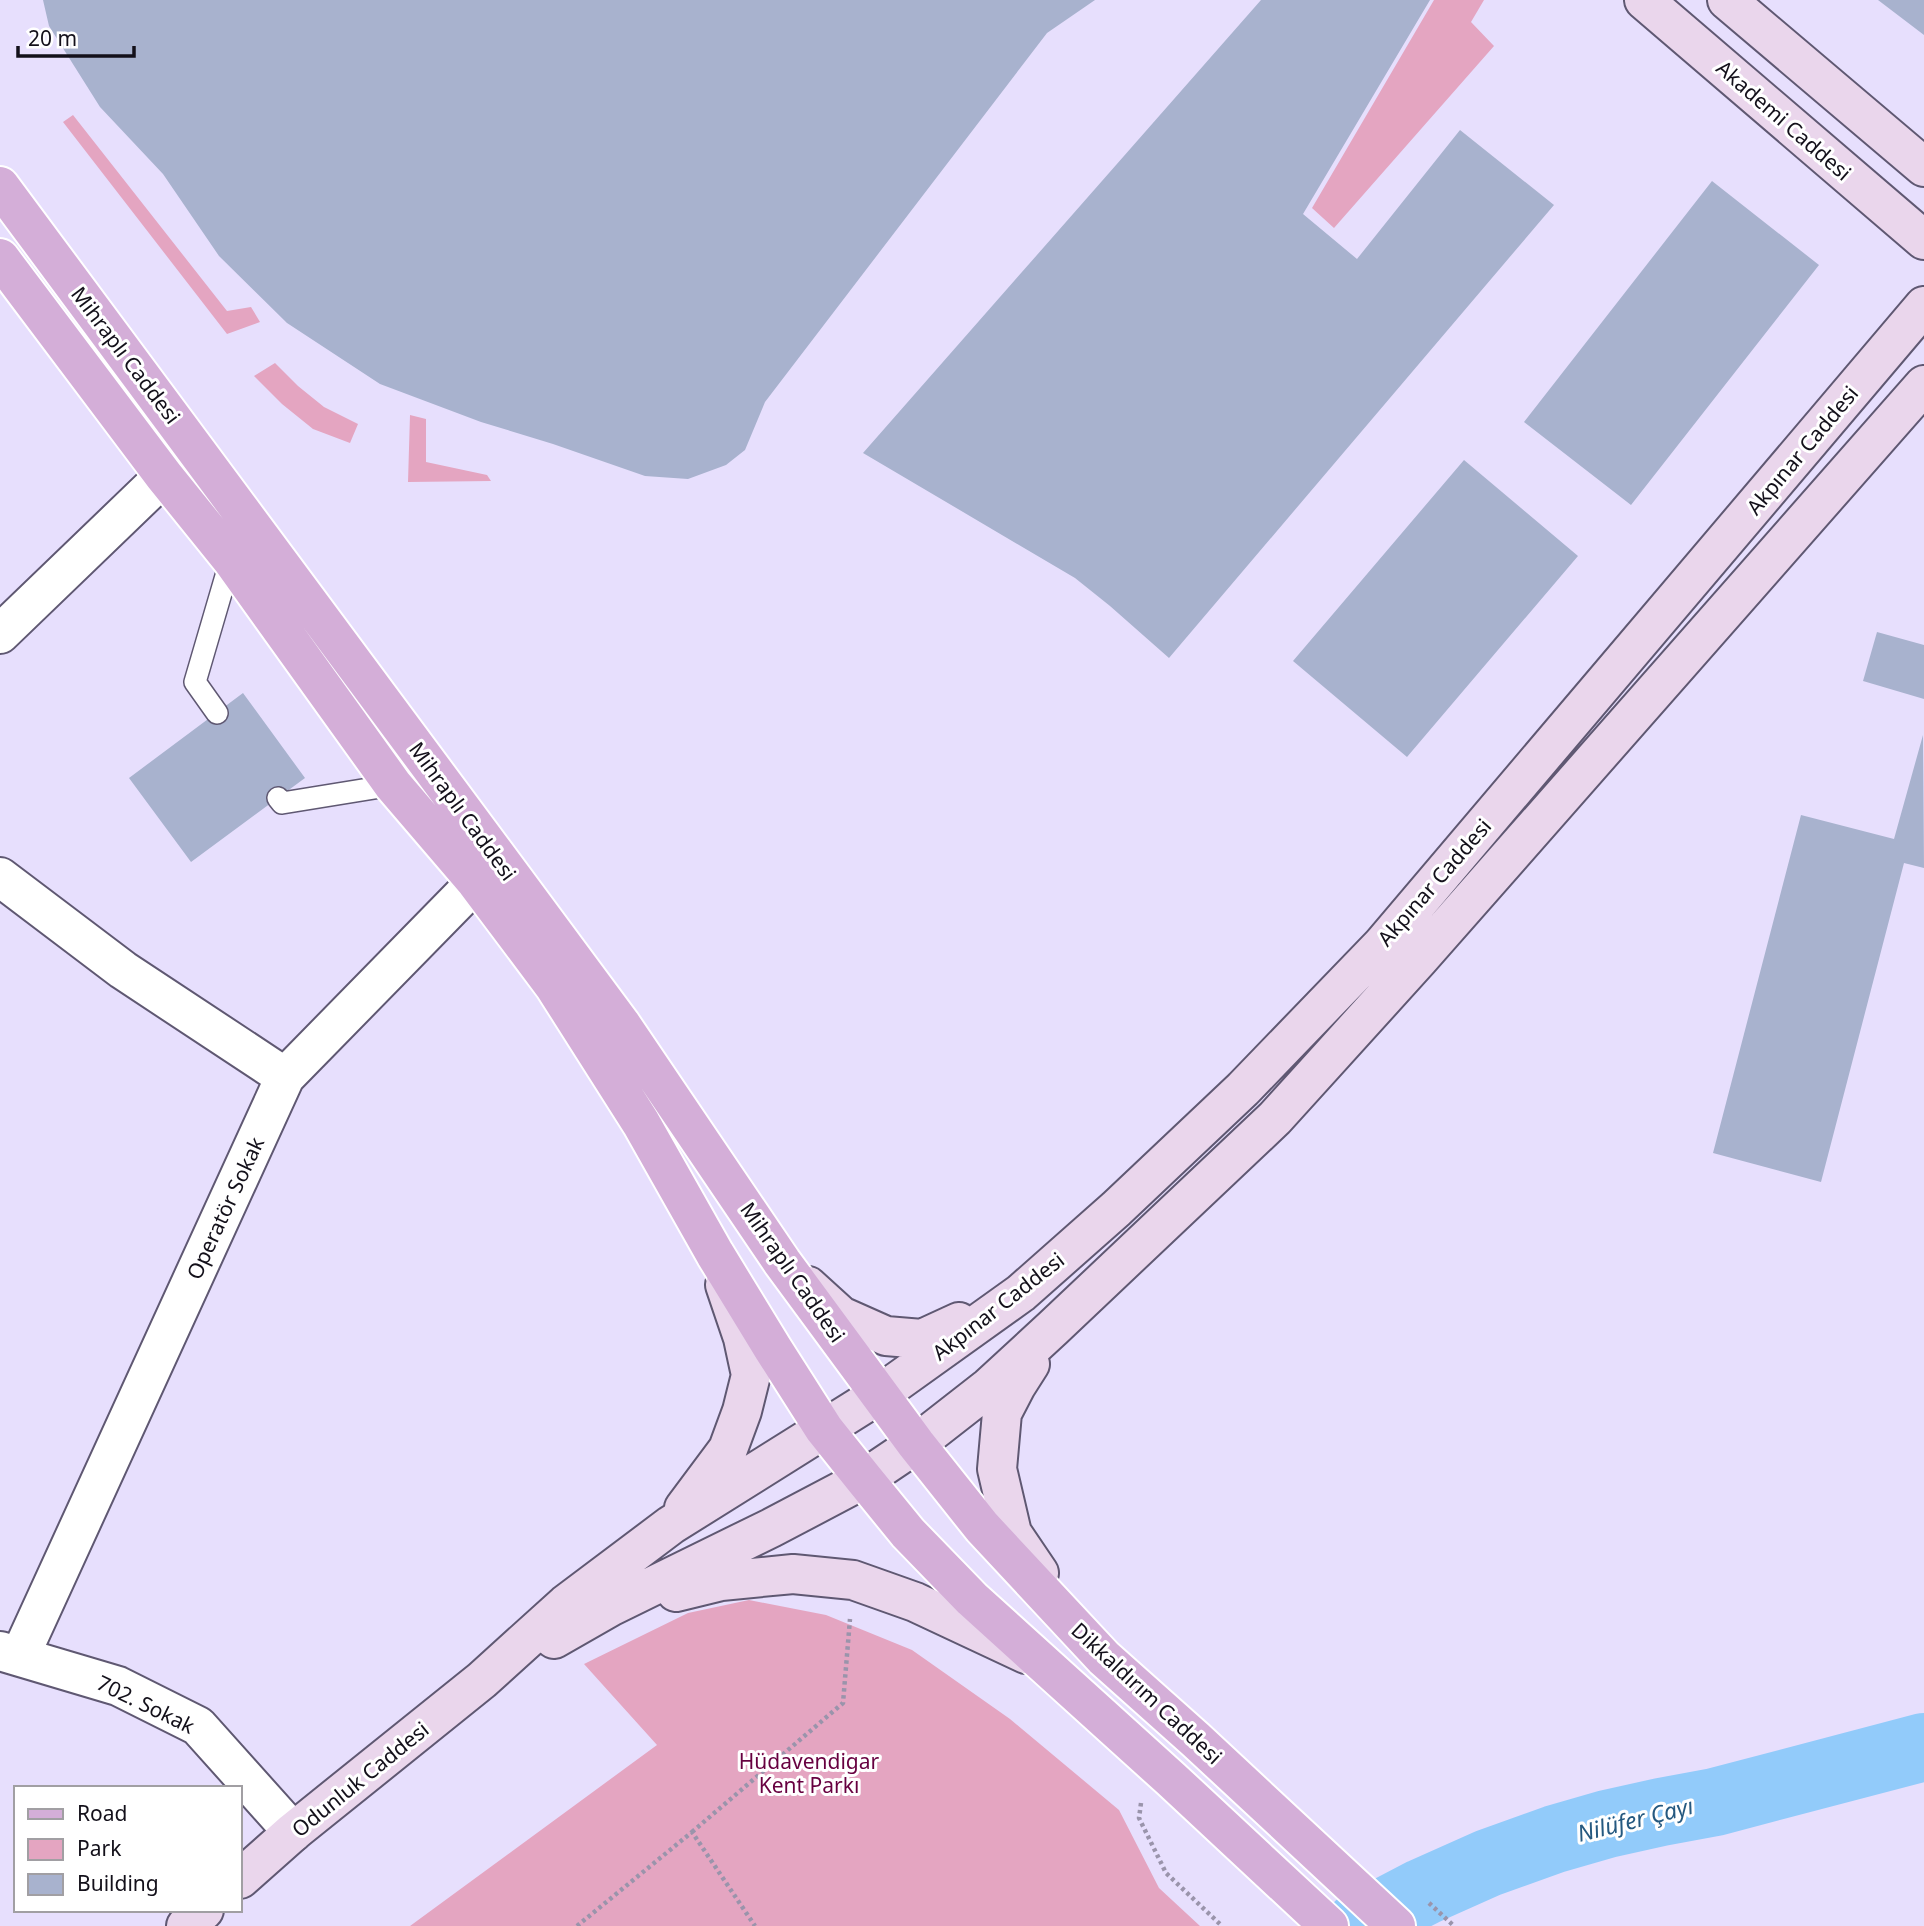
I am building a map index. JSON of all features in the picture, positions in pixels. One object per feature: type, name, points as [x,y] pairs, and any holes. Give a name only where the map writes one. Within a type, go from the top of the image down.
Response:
[{"type":"main road","name":"Akademi Caddesi","points":[[1644,0],[1924,240]]},
{"type":"main road","points":[[1727,0],[1924,167]]},
{"type":"main road","name":"Mihraplı Caddesi","points":[[0,186],[621,1024],[782,1262],[916,1444]]},
{"type":"main road","name":"Mihraplı Caddesi","points":[[0,258],[164,476],[231,559],[393,785],[477,882],[554,986],[642,1123],[715,1254],[824,1429],[864,1479]]},
{"type":"main road","name":"Akpınar Caddesi","points":[[671,1525],[880,1394],[1021,1293],[1116,1209],[1243,1089],[1381,945],[1924,306]]},
{"type":"main road","name":"Akpınar Caddesi","points":[[610,1608],[864,1479],[916,1444],[989,1387],[1053,1328],[1275,1118],[1419,959],[1924,384]]},
{"type":"main road","points":[[482,1680],[566,1604],[671,1525],[728,1449],[751,1375],[743,1338],[715,1254]]},
{"type":"main road","points":[[782,1262],[841,1315],[886,1336],[922,1339],[1021,1293]]},
{"type":"main road","points":[[1053,1328],[1002,1413],[997,1469],[1012,1533],[1044,1581],[1104,1658]]},
{"type":"main road","name":"Dikkaldırım Caddesi","points":[[916,1444],[982,1527],[1104,1658],[1396,1926]]},
{"type":"main road","points":[[864,1479],[908,1533],[972,1599],[1329,1926]]},
{"type":"main road","points":[[482,1680],[610,1608],[721,1581],[793,1574],[853,1580],[915,1602],[1040,1660]]},
{"type":"main road","name":"Odunluk Caddesi","points":[[242,1877],[293,1832],[482,1680]]},
{"type":"main road","points":[[186,1926],[202,1912]]},
{"type":"street","points":[[0,634],[164,476]]},
{"type":"street","points":[[0,877],[122,970],[285,1077]]},
{"type":"street","name":"Operatör Sokak","points":[[10,1653],[285,1077],[477,882]]},
{"type":"street","name":"702. Sokak","points":[[10,1653],[118,1686],[198,1726],[293,1832]]},
{"type":"lane","points":[[217,713],[195,682],[231,559]]},
{"type":"lane","points":[[278,798],[282,803],[393,785]]},
{"type":"path","points":[[577,1926],[843,1703],[853,1580]]},
{"type":"path","points":[[1158,1767],[1139,1818],[1167,1873],[1222,1926]]},
{"type":"path","points":[[692,1832],[755,1926]]},
{"type":"green space","points":[[1434,0],[1484,0],[1471,22],[1494,46],[1334,228],[1312,208]]},
{"type":"green space","points":[[73,115],[227,311],[251,307],[260,322],[227,334],[63,122]]},
{"type":"green space","points":[[275,363],[324,407],[358,424],[350,443],[313,429],[282,404],[254,376]]},
{"type":"green space","points":[[410,415],[426,419],[426,462],[487,475],[491,481],[408,482]]},
{"type":"green space","name":"Hüdavendigar Kent Parkı","points":[[749,1600],[826,1615],[912,1650],[1010,1719],[1119,1810],[1159,1888],[1200,1926],[410,1926],[657,1745],[584,1664],[688,1613]]},
{"type":"building","points":[[43,0],[1095,0],[1047,33],[765,402],[745,450],[726,465],[688,479],[645,476],[481,422],[380,384],[287,323],[219,256],[163,174],[100,107],[49,26]]},
{"type":"building","points":[[1261,0],[1430,0],[1303,214],[1357,259],[1460,130],[1554,205],[1169,658],[1075,578],[863,453]]},
{"type":"building","points":[[1878,0],[1924,0],[1924,35]]},
{"type":"building","points":[[1712,181],[1819,265],[1631,505],[1524,422]]},
{"type":"building","points":[[1464,460],[1578,556],[1407,757],[1293,661]]},
{"type":"building","points":[[1877,632],[1924,645],[1924,699],[1863,681]]},
{"type":"building","points":[[243,693],[305,778],[191,862],[129,778]]},
{"type":"building","points":[[1923,735],[1924,868],[1904,863],[1821,1182],[1713,1153],[1801,815],[1894,839]]},
{"type":"waterway","name":"Nilüfer Çayı","points":[[1358,1926],[1423,1892],[1488,1863],[1555,1839],[1607,1824],[1715,1802],[1924,1747]]}]
